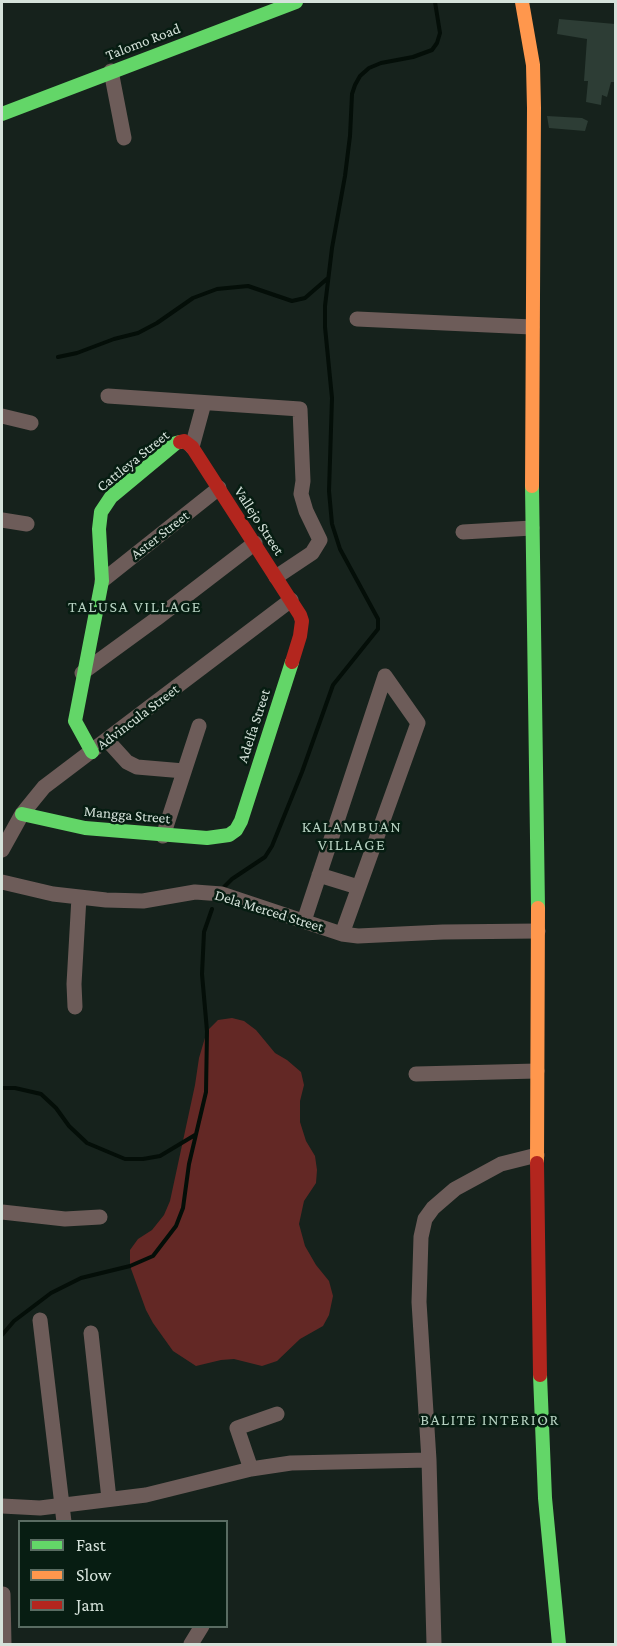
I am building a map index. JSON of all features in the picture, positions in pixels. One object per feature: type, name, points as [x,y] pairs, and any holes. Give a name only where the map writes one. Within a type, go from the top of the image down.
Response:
[{"type":"street","name":"Talomo Road","points":[[2,114],[296,2]]},
{"type":"street","points":[[522,2],[533,75],[532,528],[538,931],[537,1155],[540,1418],[559,1644]]},
{"type":"street","points":[[111,71],[124,138]]},
{"type":"street","points":[[357,319],[532,327]]},
{"type":"street","points":[[108,396],[300,409],[303,481],[301,494],[306,511],[320,540],[312,553],[276,577]]},
{"type":"street","points":[[188,444],[204,403]]},
{"type":"street","points":[[2,416],[31,423]]},
{"type":"street","name":"Cattleya Street","points":[[92,752],[75,721],[82,673],[102,581],[99,519],[104,505],[176,443],[188,444]]},
{"type":"street","name":"Vallejo Street","points":[[188,444],[255,543],[302,621]]},
{"type":"street","name":"Aster Street","points":[[102,581],[219,488]]},
{"type":"street","points":[[2,520],[27,524]]},
{"type":"street","points":[[463,532],[532,528]]},
{"type":"street","points":[[82,673],[255,543]]},
{"type":"street","name":"Advincula Street","points":[[2,850],[22,814],[44,787],[291,600]]},
{"type":"street","name":"Adelfa Street","points":[[229,836],[241,821],[300,636],[302,621]]},
{"type":"street","points":[[304,921],[385,676],[418,723],[342,934]]},
{"type":"street","points":[[163,836],[199,726]]},
{"type":"street","points":[[107,740],[128,762],[137,767],[184,771]]},
{"type":"street","name":"Mangga Street","points":[[22,814],[85,828],[163,836],[207,838],[229,836]]},
{"type":"street","points":[[319,875],[358,887]]},
{"type":"street","name":"Dela Merced Street","points":[[2,882],[53,894],[143,901],[182,893],[209,892],[238,898],[342,934],[371,937],[443,932],[538,931]]},
{"type":"street","points":[[75,1007],[74,984],[79,897]]},
{"type":"street","points":[[416,1074],[537,1071]]},
{"type":"street","points":[[434,1644],[429,1460],[418,1293],[419,1254],[425,1219],[443,1199],[480,1175],[501,1164],[537,1155]]},
{"type":"street","points":[[2,1212],[65,1219],[100,1217]]},
{"type":"street","points":[[40,1320],[64,1520]]},
{"type":"street","points":[[91,1333],[109,1499]]},
{"type":"street","points":[[251,1469],[237,1428],[277,1414]]},
{"type":"street","points":[[2,1506],[40,1508],[146,1495],[251,1469],[291,1463],[429,1460]]},
{"type":"street","points":[[3,1594],[4,1644]]},
{"type":"street","points":[[191,1644],[201,1628]]},
{"type":"shaded area","points":[[232,1018],[244,1021],[256,1030],[275,1053],[301,1072],[304,1085],[300,1101],[300,1122],[306,1141],[315,1156],[317,1170],[316,1183],[304,1201],[299,1224],[305,1246],[329,1281],[333,1296],[329,1315],[323,1326],[300,1339],[277,1361],[262,1366],[234,1359],[196,1366],[173,1351],[153,1323],[130,1266],[130,1250],[138,1239],[152,1230],[164,1215],[170,1201],[199,1058],[207,1031],[218,1020]]},
{"type":"building","points":[[559,19],[615,24],[615,82],[611,82],[607,97],[602,95],[601,105],[586,102],[588,81],[584,81],[587,39],[557,34]]},
{"type":"building","points":[[547,116],[582,118],[588,121],[585,131],[549,128]]},
{"type":"waterway","points":[[223,888],[232,879],[265,857],[272,846],[302,772],[333,685],[378,629],[378,619],[340,549],[332,524],[329,491],[332,398],[325,306],[332,248],[345,176],[352,94],[355,85],[360,76],[369,68],[432,50],[440,33],[435,2]]},
{"type":"waterway","points":[[58,357],[138,333],[193,298],[217,289],[248,286],[292,301],[305,298],[328,278]]},
{"type":"waterway","points":[[2,1335],[14,1321],[51,1293],[81,1278],[130,1266],[153,1256],[176,1226],[183,1208],[189,1164],[206,1092],[207,1031],[202,974],[204,932],[212,909]]},
{"type":"waterway","points":[[2,1088],[15,1088],[41,1094],[87,1143],[125,1159],[160,1156],[195,1135]]},
{"type":"traffic: fast","points":[[2,114],[296,2]]},
{"type":"traffic: fast","points":[[92,752],[75,721],[102,581],[99,529],[101,512],[111,497],[180,442]]},
{"type":"traffic: fast","points":[[532,486],[538,908]]},
{"type":"traffic: fast","points":[[22,814],[85,828],[207,838],[229,835],[236,830],[241,821],[292,662]]},
{"type":"traffic: fast","points":[[540,1375],[545,1498],[559,1644]]},
{"type":"traffic: slow","points":[[522,2],[533,65],[534,108],[532,486]]},
{"type":"traffic: slow","points":[[537,1163],[538,908]]},
{"type":"traffic: jam","points":[[180,442],[184,441],[192,447],[300,615],[302,621],[300,636],[292,662]]},
{"type":"traffic: jam","points":[[537,1163],[540,1375]]},
{"type":"district","name":"TALUSA VILLAGE","points":[[135,607]]},
{"type":"district","name":"KALAMBUAN VILLAGE","points":[[352,836]]},
{"type":"district","name":"BALITE INTERIOR","points":[[490,1420]]}]
